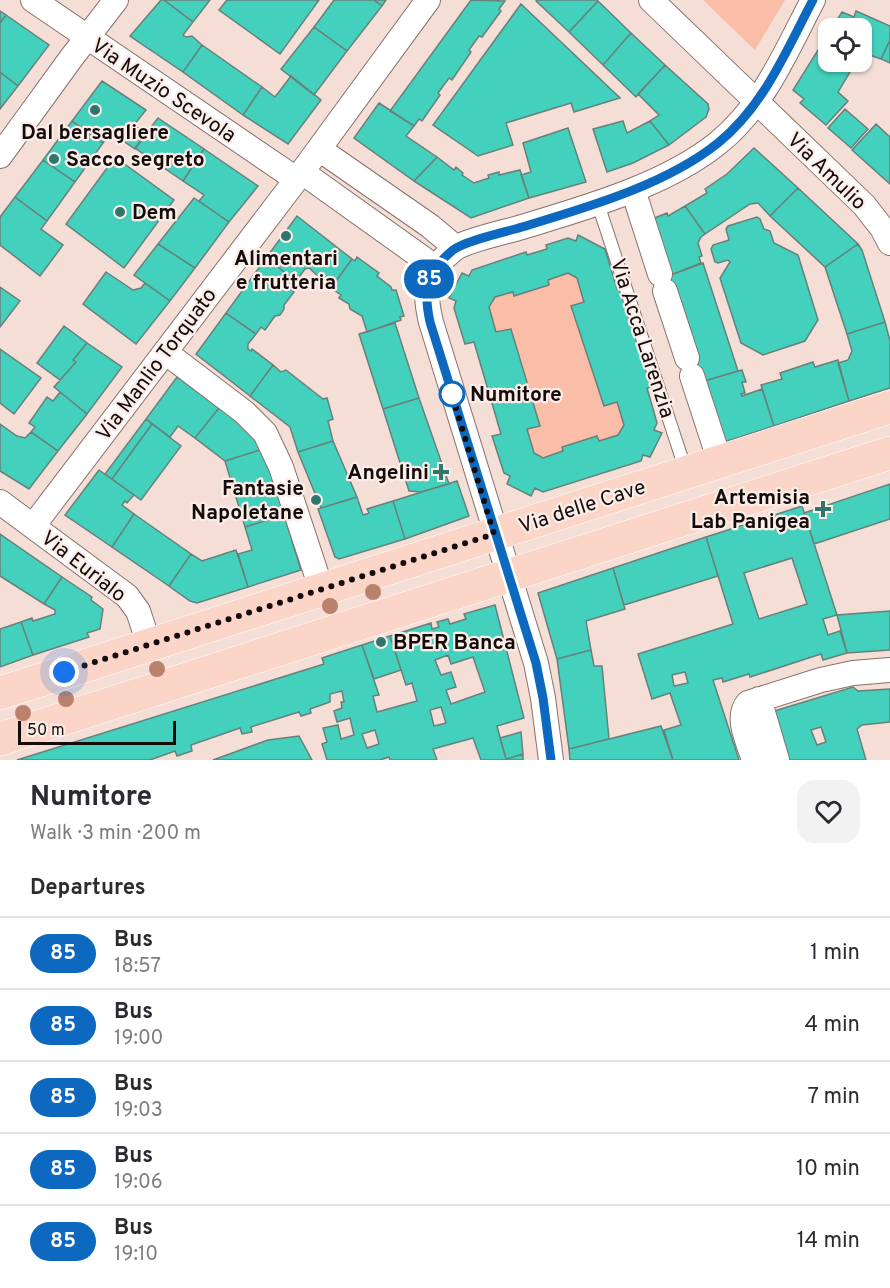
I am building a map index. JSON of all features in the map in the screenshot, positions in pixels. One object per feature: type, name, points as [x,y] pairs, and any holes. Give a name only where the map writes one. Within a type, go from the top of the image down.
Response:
[{"type":"main road","name":"Via delle Cave","points":[[0,693],[890,407]]},
{"type":"main road","name":"Via delle Cave","points":[[0,738],[890,453]]},
{"type":"street","name":"Via Muzio Scevola","points":[[33,0],[435,267]]},
{"type":"street","points":[[0,156],[116,0]]},
{"type":"street","name":"Via Manlio Torquato","points":[[33,526],[299,176],[428,0]]},
{"type":"street","name":"Via Amulio","points":[[651,0],[864,205],[882,228],[890,243]]},
{"type":"street","points":[[550,760],[539,679],[427,305],[427,283],[435,267],[455,248],[598,204],[677,168],[717,144],[757,103],[813,0]]},
{"type":"street","points":[[319,149],[437,231],[455,248]]},
{"type":"street","name":"Via Acca Larenzia","points":[[633,190],[720,462]]},
{"type":"street","points":[[165,352],[244,412],[265,433],[281,467],[321,588]]},
{"type":"street","name":"Via Eurialo","points":[[0,502],[127,596],[138,611],[149,644]]},
{"type":"street","points":[[754,760],[742,715],[748,703],[844,675],[890,670]]},
{"type":"street","points":[[759,699],[777,760]]},
{"type":"lane","name":"Via Acca Larenzia","points":[[598,204],[687,472]]},
{"type":"shaded area","points":[[703,0],[785,0],[755,50]]},
{"type":"shaded area","points":[[568,273],[577,278],[584,302],[572,306],[604,406],[617,402],[624,425],[618,435],[599,441],[597,436],[562,446],[563,451],[543,458],[534,453],[527,429],[539,426],[511,329],[496,332],[489,307],[495,297],[513,292],[514,296],[549,285],[548,280]]},
{"type":"building","points":[[161,0],[193,22],[183,35],[192,36],[202,45],[183,72],[130,36]]},
{"type":"building","points":[[164,0],[210,0],[193,22]]},
{"type":"building","points":[[227,0],[319,0],[280,54],[219,10]]},
{"type":"building","points":[[334,0],[374,0],[382,6],[347,51],[314,27]]},
{"type":"building","points":[[374,0],[386,0],[382,6]]},
{"type":"building","points":[[471,0],[505,1],[499,9],[501,11],[482,37],[479,36],[469,50],[471,52],[452,80],[449,78],[422,121],[419,119],[414,126],[390,111]]},
{"type":"building","points":[[537,0],[597,0],[598,1],[569,32]]},
{"type":"building","points":[[598,1],[631,33],[603,65],[569,32]]},
{"type":"building","points":[[521,4],[620,98],[574,112],[571,103],[506,123],[513,145],[478,156],[433,125]]},
{"type":"building","points":[[0,11],[6,15],[0,23]]},
{"type":"building","points":[[856,11],[872,18],[838,18],[842,12],[854,17]]},
{"type":"building","points":[[6,15],[49,45],[18,86],[0,72],[0,23]]},
{"type":"building","points":[[872,18],[890,26],[890,40],[881,59],[872,56]]},
{"type":"building","points":[[314,27],[347,51],[314,95],[281,69]]},
{"type":"building","points":[[631,33],[665,65],[636,97],[603,65]]},
{"type":"building","points":[[890,40],[890,63],[881,59]]},
{"type":"building","points":[[202,45],[262,87],[243,115],[183,72]]},
{"type":"building","points":[[818,50],[818,72],[850,72],[838,92],[848,101],[826,125],[800,103],[804,99],[793,90]]},
{"type":"building","points":[[665,65],[708,104],[709,109],[706,117],[669,145],[650,121],[659,115],[638,94]]},
{"type":"building","points":[[0,72],[18,86],[0,109]]},
{"type":"building","points":[[291,76],[321,100],[288,144],[243,115],[262,87],[275,97]]},
{"type":"building","points":[[102,81],[146,110],[134,125],[147,134],[135,149],[110,132],[103,143],[72,121]]},
{"type":"building","points":[[379,103],[414,126],[406,136],[437,157],[414,181],[354,138]]},
{"type":"building","points":[[845,109],[868,129],[851,148],[828,128]]},
{"type":"building","points":[[158,118],[204,149],[183,181],[135,148]]},
{"type":"building","points":[[72,121],[103,143],[75,182],[43,160]]},
{"type":"building","points":[[623,121],[627,133],[650,121],[669,145],[633,163],[607,172],[593,129]]},
{"type":"building","points":[[876,124],[890,137],[890,184],[852,150]]},
{"type":"building","points":[[568,128],[586,182],[529,198],[521,175],[531,172],[523,143]]},
{"type":"building","points":[[754,148],[798,188],[770,216],[758,203],[750,204],[705,234],[685,206],[707,193],[705,189],[727,174]]},
{"type":"building","points":[[204,149],[258,186],[229,222],[199,201],[204,195],[183,181]]},
{"type":"building","name":"Dem","points":[[115,157],[174,200],[124,268],[66,224]]},
{"type":"building","points":[[437,157],[454,170],[456,167],[463,173],[462,175],[474,183],[489,178],[488,175],[520,170],[529,198],[471,218],[414,181]]},
{"type":"building","points":[[43,160],[75,182],[47,221],[15,197]]},
{"type":"building","points":[[798,188],[858,244],[825,267],[770,216]]},
{"type":"building","points":[[15,197],[47,221],[41,229],[63,245],[40,276],[0,245],[0,217]]},
{"type":"building","points":[[194,198],[229,222],[195,268],[158,244]]},
{"type":"building","points":[[685,206],[705,234],[698,243],[702,256],[699,257],[701,263],[671,275],[652,219],[667,213],[668,216]]},
{"type":"building","points":[[297,216],[352,259],[331,288],[309,268],[305,269],[296,281],[266,258]]},
{"type":"building","points":[[757,217],[764,229],[770,231],[774,243],[798,255],[818,320],[805,341],[763,355],[741,343],[720,278],[730,262],[728,260],[715,262],[711,249],[713,245],[729,240],[726,229],[728,226]]},
{"type":"building","points":[[578,235],[605,249],[617,289],[622,288],[652,387],[647,388],[657,423],[654,430],[662,433],[650,457],[643,455],[641,461],[543,492],[535,488],[531,496],[507,484],[510,476],[504,473],[492,436],[501,434],[474,342],[465,344],[454,308],[456,301],[449,298],[462,273],[469,276],[472,270],[526,252],[527,255],[547,249],[546,245],[568,238],[576,241]],"holes":[[[568,273],[577,278],[584,302],[571,306],[604,406],[617,402],[624,425],[618,435],[599,441],[597,436],[562,447],[563,451],[543,458],[534,453],[527,429],[540,426],[511,329],[496,332],[489,307],[495,297],[513,292],[514,296],[549,285],[548,280]]]},
{"type":"building","points":[[158,244],[195,268],[170,301],[134,275]]},
{"type":"building","points":[[858,244],[862,250],[885,322],[847,334],[825,267]]},
{"type":"building","points":[[357,257],[379,273],[377,276],[392,290],[396,290],[404,316],[400,317],[401,320],[367,332],[362,316],[350,309],[349,304],[339,298],[341,295],[331,288],[352,259],[355,261]]},
{"type":"building","points":[[266,258],[296,281],[290,289],[294,292],[280,315],[275,316],[265,330],[261,327],[256,334],[226,313]]},
{"type":"building","points":[[703,263],[738,371],[701,382],[668,276]]},
{"type":"building","points":[[106,272],[133,290],[141,288],[145,283],[170,301],[136,344],[83,304]]},
{"type":"building","points":[[0,287],[20,301],[0,327]]},
{"type":"building","points":[[226,313],[256,334],[248,344],[248,349],[251,351],[252,349],[273,365],[250,396],[196,354]]},
{"type":"building","points":[[885,322],[890,341],[890,388],[849,401],[838,363],[848,360],[852,351],[847,334]]},
{"type":"building","points":[[395,323],[419,398],[383,409],[359,334]]},
{"type":"building","points":[[64,326],[87,343],[73,360],[76,362],[60,380],[37,363]]},
{"type":"building","points":[[87,343],[122,367],[87,414],[54,387],[76,362],[73,360]]},
{"type":"building","points":[[0,349],[41,378],[14,414],[0,403]]},
{"type":"building","points":[[838,360],[849,401],[774,426],[761,385],[782,379],[780,373],[813,362],[815,367]]},
{"type":"building","points":[[273,365],[281,372],[286,370],[323,399],[327,398],[333,419],[328,421],[333,441],[298,452],[290,427],[250,396]]},
{"type":"building","points":[[742,370],[746,382],[742,382],[745,393],[741,394],[742,396],[762,389],[774,426],[721,443],[701,382]]},
{"type":"building","points":[[177,377],[219,408],[195,438],[178,426],[170,437],[146,419]]},
{"type":"building","points":[[60,392],[87,414],[58,451],[31,432],[35,427],[29,423],[47,397],[53,401]]},
{"type":"building","points":[[419,398],[449,484],[421,492],[409,491],[383,409]]},
{"type":"building","points":[[219,408],[259,436],[263,449],[225,461],[195,438]]},
{"type":"building","points":[[146,419],[152,424],[112,479],[105,474]]},
{"type":"building","points":[[0,424],[17,436],[25,438],[31,432],[58,451],[29,489],[0,471]]},
{"type":"building","points":[[152,424],[181,446],[141,500],[112,479]]},
{"type":"building","points":[[333,441],[357,497],[321,508],[298,452]]},
{"type":"building","points":[[263,449],[284,515],[245,527],[225,461]]},
{"type":"building","points":[[99,470],[134,495],[122,505],[134,514],[112,547],[65,515]]},
{"type":"building","points":[[457,481],[469,516],[405,539],[393,501]]},
{"type":"building","points":[[890,484],[890,519],[814,544],[804,513]]},
{"type":"building","points":[[357,497],[363,515],[369,513],[367,509],[393,501],[405,539],[339,559],[335,557],[318,509]]},
{"type":"building","points":[[802,506],[837,615],[823,619],[828,635],[840,631],[847,653],[823,660],[821,654],[750,677],[749,674],[723,682],[722,678],[713,680],[739,760],[673,760],[664,730],[681,725],[670,693],[652,699],[638,654],[733,624],[706,537]],"holes":[[[792,558],[807,604],[759,619],[744,573]],[[685,672],[688,683],[674,686],[672,675]]]},
{"type":"building","points":[[134,514],[191,554],[169,586],[112,547]]},
{"type":"building","points":[[284,515],[301,570],[248,587],[238,554],[252,550],[245,527]]},
{"type":"building","points":[[0,534],[62,577],[44,604],[0,576]]},
{"type":"building","points":[[706,537],[718,576],[624,605],[613,568]]},
{"type":"building","points":[[236,550],[248,587],[197,603],[190,601],[169,586],[191,554],[202,561]]},
{"type":"building","points":[[613,568],[625,609],[586,621],[591,650],[557,659],[538,593]]},
{"type":"building","points":[[62,577],[92,597],[91,600],[103,609],[100,629],[87,633],[89,637],[33,655],[21,622],[55,614],[55,610],[44,604]]},
{"type":"building","points":[[495,605],[524,718],[497,726],[506,759],[523,754],[523,760],[481,760],[473,738],[433,749],[437,760],[390,760],[389,757],[380,760],[327,760],[322,744],[327,742],[323,728],[338,725],[341,739],[354,735],[350,718],[337,722],[334,711],[342,708],[341,702],[344,702],[342,691],[330,694],[330,702],[310,709],[311,713],[301,716],[299,712],[251,727],[252,732],[242,734],[240,728],[191,745],[192,751],[177,756],[175,751],[150,760],[17,760],[324,664],[322,658],[362,645],[379,695],[373,696],[377,712],[417,701],[412,683],[406,685],[390,636],[431,623],[432,629],[439,627],[437,622],[448,619],[450,624],[466,619],[464,614]],"holes":[[[448,655],[451,664],[473,657],[485,692],[451,704],[446,690],[456,687],[451,672],[441,675],[435,660]],[[441,707],[446,723],[434,726],[430,710]],[[375,730],[379,744],[367,748],[362,734]]]},
{"type":"building","points":[[890,611],[890,650],[847,653],[837,615]]},
{"type":"building","points":[[21,622],[33,655],[0,667],[0,629]]},
{"type":"building","points":[[390,636],[401,670],[374,679],[362,645]]},
{"type":"building","points":[[591,650],[594,666],[602,666],[609,739],[569,749],[557,659]]},
{"type":"building","points":[[853,687],[858,691],[890,689],[890,722],[862,725],[857,729],[866,760],[787,760],[771,712]],"holes":[[[821,727],[826,742],[817,745],[811,730]]]},
{"type":"building","points":[[661,726],[673,760],[570,760],[569,749]]},
{"type":"building","points":[[521,732],[523,754],[506,759],[500,738]]},
{"type":"building","points":[[299,736],[312,760],[213,760],[268,740]]},
{"type":"bus line","name":"85","points":[[551,760],[536,663],[494,534],[430,322],[426,297],[427,283],[435,267],[455,248],[598,204],[671,171],[717,144],[757,103],[813,0]]},
{"type":"place","name":"Dal bersagliere","points":[[95,110]]},
{"type":"place","name":"Sacco segreto","points":[[54,159]]},
{"type":"place","name":"Dem","points":[[120,212]]},
{"type":"place","name":"Alimentari e frutteria","points":[[286,236]]},
{"type":"place","name":"Numitore","points":[[452,394]]},
{"type":"place","name":"Angelini","points":[[441,472]]},
{"type":"place","name":"Fantasie Napoletane","points":[[316,500]]},
{"type":"place","name":"Artemisia Lab Panigea","points":[[823,509]]},
{"type":"place","name":"BPER Banca","points":[[381,642]]},
{"type":"route","points":[[64,672],[494,534],[449,385],[452,394]]}]
